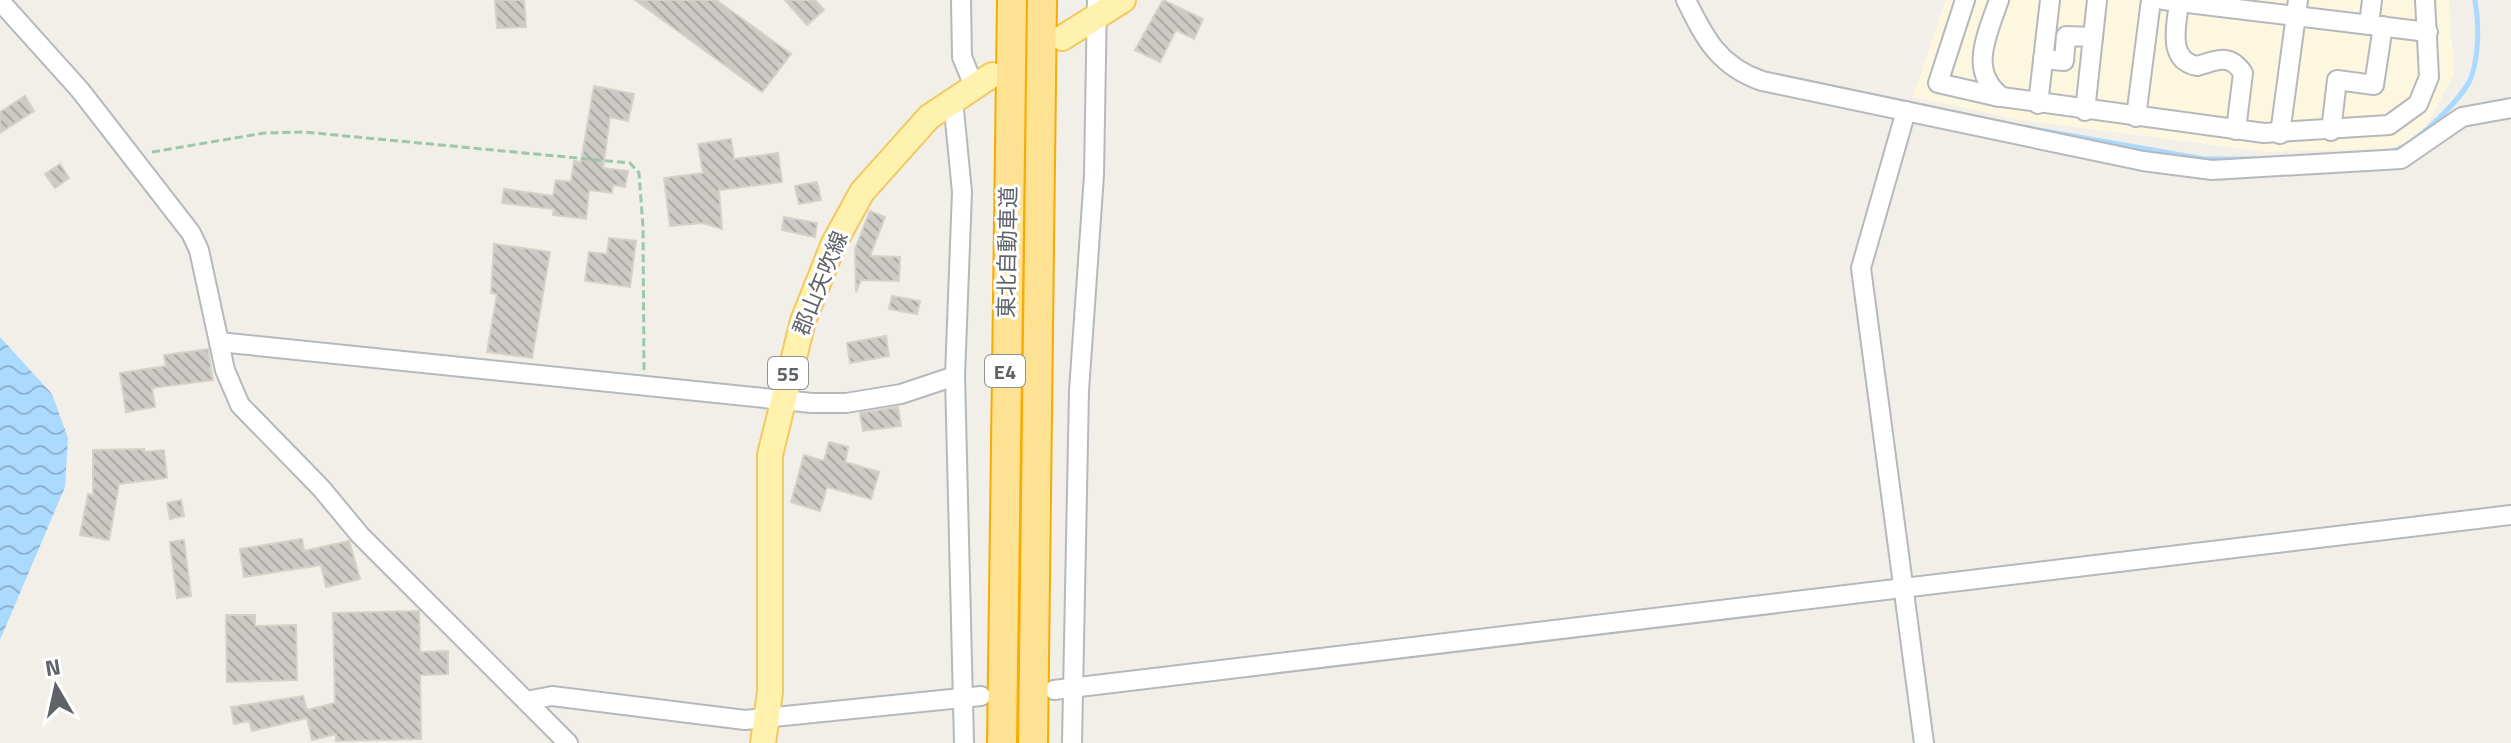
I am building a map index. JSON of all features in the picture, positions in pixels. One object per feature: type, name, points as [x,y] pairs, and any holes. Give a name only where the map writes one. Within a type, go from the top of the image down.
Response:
[{"type":"highway","name":"東北自動車道","points":[[1002,743],[1012,0]]},
{"type":"highway","name":"東北自動車道","points":[[1033,743],[1042,0]]},
{"type":"main road","points":[[1062,38],[1097,9],[1123,0]]},
{"type":"main road","name":"郡山矢吹線","points":[[763,743],[769,718],[770,455],[803,321],[848,216],[862,192],[905,140],[953,100],[983,81]]},
{"type":"street","points":[[961,0],[962,57],[983,81]]},
{"type":"street","points":[[1686,0],[1718,57],[1740,73],[1762,81],[2143,161],[2212,170],[2401,159],[2462,117],[2511,108]]},
{"type":"street","points":[[1965,0],[1938,83],[2038,104],[2280,134],[2389,125],[2418,104],[2429,77],[2425,0]]},
{"type":"street","points":[[1999,0],[1981,64],[1986,82],[2002,97]]},
{"type":"street","points":[[2038,104],[2050,0]]},
{"type":"street","points":[[2085,111],[2097,0]]},
{"type":"street","points":[[2136,117],[2151,0]]},
{"type":"street","points":[[2331,131],[2337,80],[2374,85],[2376,26],[2372,0]]},
{"type":"street","points":[[0,1],[80,90],[173,207],[199,250],[225,370],[240,405],[321,488],[360,535],[568,743]]},
{"type":"street","points":[[2236,130],[2243,73],[2225,58],[2213,58],[2197,66],[2185,63],[2176,49],[2172,1],[2297,8],[2376,26],[2428,32]]},
{"type":"street","points":[[2280,134],[2297,8]]},
{"type":"street","points":[[1072,743],[1079,391],[1094,175],[1097,9]]},
{"type":"street","points":[[2043,59],[2064,61],[2066,36],[2093,37]]},
{"type":"street","points":[[953,100],[962,192],[955,376],[972,697],[964,743]]},
{"type":"street","points":[[1906,111],[1861,268],[1924,743]]},
{"type":"street","points":[[219,342],[812,403],[846,403],[901,394],[955,376]]},
{"type":"street","points":[[1054,690],[2511,515]]},
{"type":"street","points":[[526,701],[552,696],[745,720],[972,697]]},
{"type":"path","points":[[135,159],[147,153],[246,135],[304,132],[630,163],[639,173],[643,227],[646,349],[643,386]]},
{"type":"shaded area","points":[[1946,0],[2449,0],[2454,74],[2426,127],[2398,148],[2266,152],[2015,119],[1913,97]]},
{"type":"water","points":[[0,337],[52,394],[68,438],[65,487],[0,640]]},
{"type":"building","points":[[495,0],[524,0],[526,27],[497,28]]},
{"type":"building","points":[[635,0],[716,0],[791,54],[762,92]]},
{"type":"building","points":[[785,0],[815,0],[824,10],[807,25]]},
{"type":"building","points":[[1163,0],[1203,19],[1194,39],[1176,30],[1160,62],[1135,50]]},
{"type":"building","points":[[594,86],[634,94],[628,121],[610,117],[603,168],[628,171],[625,187],[613,185],[612,193],[589,190],[586,219],[553,215],[554,209],[502,203],[504,189],[553,196],[556,180],[571,182],[574,161],[581,162]]},
{"type":"building","points":[[25,96],[34,111],[0,133],[0,112]]},
{"type":"building","points":[[731,139],[734,159],[778,153],[782,182],[719,190],[722,229],[703,223],[670,226],[664,178],[703,173],[698,144]]},
{"type":"building","points":[[60,164],[69,178],[55,188],[45,174]]},
{"type":"building","points":[[817,182],[821,200],[799,204],[795,186]]},
{"type":"building","points":[[870,211],[885,217],[870,256],[900,257],[899,281],[861,280],[856,292],[855,249]]},
{"type":"building","points":[[784,217],[817,223],[815,237],[782,230]]},
{"type":"building","points":[[609,238],[636,241],[630,287],[585,281],[589,252],[607,254]]},
{"type":"building","points":[[494,244],[550,252],[532,358],[487,352],[497,294],[491,293]]},
{"type":"building","points":[[892,296],[920,301],[917,314],[889,309]]},
{"type":"building","points":[[886,336],[889,356],[850,363],[847,343]]},
{"type":"building","points":[[208,349],[213,380],[152,388],[155,407],[126,412],[120,373],[166,366],[164,355]]},
{"type":"building","points":[[898,407],[901,426],[863,431],[860,413]]},
{"type":"building","points":[[829,442],[848,447],[845,462],[879,472],[871,499],[827,487],[820,511],[791,502],[804,455],[824,461]]},
{"type":"building","points":[[144,449],[144,452],[164,450],[167,478],[119,484],[109,540],[80,535],[88,494],[93,495],[93,450]]},
{"type":"building","points":[[181,500],[184,516],[170,519],[167,503]]},
{"type":"building","points":[[302,539],[304,551],[349,541],[360,579],[326,587],[321,565],[244,577],[240,549]]},
{"type":"building","points":[[184,540],[191,596],[177,598],[170,542]]},
{"type":"building","points":[[419,611],[420,652],[448,651],[448,674],[420,675],[421,739],[336,741],[336,734],[312,740],[307,718],[252,731],[249,721],[234,724],[231,707],[303,696],[307,710],[335,703],[333,613]]},
{"type":"building","points":[[226,615],[255,615],[255,626],[296,625],[297,680],[227,682]]},
{"type":"waterway","points":[[2393,151],[2426,130],[2468,84],[2477,47],[2475,0]]},
{"type":"waterway","points":[[2028,128],[2204,159],[2255,159]]}]
